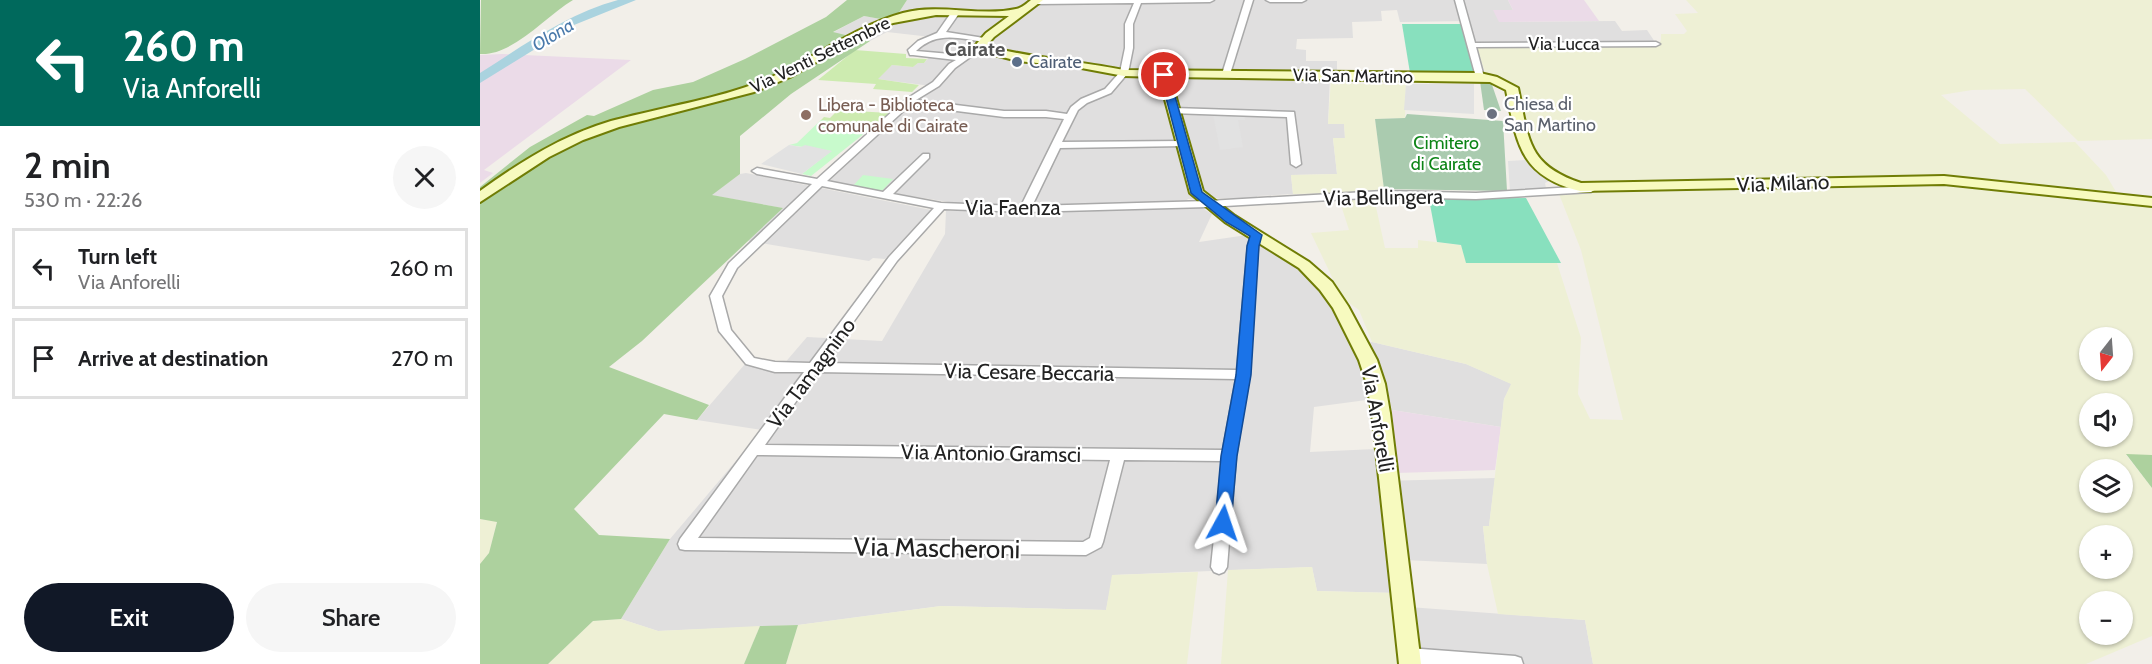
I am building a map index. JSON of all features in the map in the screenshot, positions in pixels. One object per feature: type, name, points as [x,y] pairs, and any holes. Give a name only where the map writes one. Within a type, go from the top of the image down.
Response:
[{"type":"street","points":[[1037,1],[1210,0]]},
{"type":"street","points":[[1226,74],[1249,0]]},
{"type":"street","points":[[1270,0],[1302,0]]},
{"type":"street","points":[[1459,0],[1480,77]]},
{"type":"street","name":"Via Venti Settembre","points":[[480,198],[545,154],[604,128],[709,103],[751,89],[771,81],[857,35],[902,16],[931,12],[956,12],[1007,16],[1021,12],[1037,1]]},
{"type":"street","points":[[1025,209],[1068,117],[1084,101],[1108,91],[1124,73],[1129,48],[1129,24],[1137,1]]},
{"type":"street","points":[[941,33],[956,12]]},
{"type":"street","points":[[963,58],[913,53],[912,50],[926,38],[941,33],[981,44],[1007,16]]},
{"type":"street","name":"Via San Martino","points":[[981,44],[1018,58],[1076,64],[1124,73],[1480,77]]},
{"type":"street","name":"Via Cesare Beccaria","points":[[981,44],[946,70],[936,84],[908,102],[780,219],[733,266],[716,296],[725,331],[750,361],[775,368],[1244,375]]},
{"type":"street","name":"Via Lucca","points":[[1472,45],[1656,44]]},
{"type":"street","name":"Via Anforelli","points":[[1164,75],[1197,193],[1208,204],[1304,265],[1326,286],[1340,306],[1368,360],[1376,384],[1381,413],[1409,660]]},
{"type":"street","name":"Via Milano","points":[[1480,77],[1493,79],[1512,88],[1528,158],[1562,187],[1595,189],[1944,180],[2152,202]]},
{"type":"street","points":[[908,102],[1004,114],[1046,114],[1068,117]]},
{"type":"street","points":[[1174,111],[1291,114],[1296,164]]},
{"type":"street","points":[[1056,145],[1182,144]]},
{"type":"street","points":[[885,196],[926,156]]},
{"type":"street","name":"Via Faenza","points":[[757,171],[940,206],[1025,209],[1208,204]]},
{"type":"street","name":"Via Bellingera","points":[[1208,204],[1383,194],[1476,196],[1562,187]]},
{"type":"street","name":"Via Tamagnino","points":[[685,544],[903,247],[940,206]]},
{"type":"street","points":[[1219,567],[1229,456],[1244,375],[1253,246],[1256,235]]},
{"type":"street","name":"Via Antonio Gramsci","points":[[754,450],[1229,456]]},
{"type":"street","name":"Via Mascheroni","points":[[685,544],[1086,549],[1096,542],[1101,528],[1118,454]]},
{"type":"street","points":[[1409,660],[1515,664]]},
{"type":"shaded area","points":[[907,0],[1508,0],[1513,10],[1499,22],[1615,21],[1622,31],[1647,30],[1655,42],[1476,43],[1469,21],[1400,22],[1397,10],[1381,11],[1382,21],[1352,22],[1353,38],[1297,39],[1296,49],[1306,50],[1306,61],[1337,61],[1337,75],[1330,75],[1328,124],[1344,123],[1345,138],[1333,139],[1337,174],[1291,175],[1293,194],[1257,196],[1257,199],[1207,198],[1188,199],[1185,202],[968,205],[827,183],[931,86],[877,79],[892,65],[913,67],[918,63],[924,63],[931,55],[920,54],[918,50],[931,37],[887,32],[870,41],[832,33],[864,16],[886,20],[896,17]]},
{"type":"shaded area","points":[[1508,0],[1584,0],[1599,21],[1499,22],[1493,10],[1513,10]]},
{"type":"shaded area","points":[[480,55],[631,60],[484,170],[493,173],[480,183]]},
{"type":"shaded area","points":[[1406,84],[1474,84],[1474,114],[1404,110]]},
{"type":"shaded area","points":[[1213,114],[1244,114],[1245,120],[1238,120],[1243,147],[1220,150]]},
{"type":"shaded area","points":[[789,145],[801,147],[805,145],[832,151],[802,174],[761,164]]},
{"type":"shaded area","points":[[1526,160],[1540,174],[1551,180],[1545,183],[1546,188],[1510,192],[1508,161]]},
{"type":"shaded area","points":[[746,173],[931,210],[885,259],[873,258],[869,261],[748,241],[782,208],[711,195],[740,174]]},
{"type":"shaded area","points":[[1202,208],[1212,214],[1199,242],[1247,235],[1308,275],[1335,307],[1356,344],[1372,342],[1466,364],[1512,384],[1504,399],[1501,427],[1392,410],[1389,397],[1314,407],[1310,452],[1375,449],[1383,481],[1495,478],[1489,526],[1483,526],[1487,564],[1405,560],[1396,593],[1317,591],[1312,567],[1113,575],[1106,610],[941,606],[798,625],[658,631],[621,619],[670,539],[762,430],[697,420],[745,364],[777,372],[807,337],[882,341],[945,234],[946,211]]},
{"type":"shaded area","points":[[1392,410],[1501,427],[1495,470],[1396,473]]},
{"type":"shaded area","points":[[1409,607],[1585,620],[1593,664],[1417,664]]},
{"type":"green space","points":[[481,0],[573,0],[529,34],[505,49],[480,54]]},
{"type":"green space","points":[[847,0],[907,0],[896,17],[886,20],[864,16],[833,32],[870,41],[791,94],[740,136],[740,174],[712,195],[783,208],[642,341],[609,367],[709,405],[697,420],[664,414],[574,509],[599,535],[670,539],[621,619],[593,621],[548,664],[480,664],[480,564],[489,553],[497,522],[480,519],[480,187],[530,147],[587,115],[594,116],[653,90],[693,82],[745,59],[826,17]]},
{"type":"green space","points":[[1686,0],[2152,0],[2152,139],[2078,141],[2025,89],[1972,90],[1941,95],[2000,144],[2075,142],[2106,175],[2118,195],[1940,177],[1598,186],[1563,180],[1533,158],[1514,86],[1485,72],[1476,46],[1659,44],[1661,34],[1684,34],[1687,31],[1675,14],[1698,13]]},
{"type":"green space","points":[[1402,24],[1463,24],[1476,73],[1410,73]]},
{"type":"green space","points":[[855,50],[906,54],[906,58],[927,59],[924,63],[918,63],[913,67],[892,65],[878,79],[919,85],[912,92],[873,89],[876,84],[818,80]]},
{"type":"green space","points":[[1331,79],[1355,84],[1406,84],[1405,118],[1375,119],[1384,189],[1293,194],[1291,175],[1337,174],[1333,138],[1345,138],[1344,124],[1328,124]]},
{"type":"green space","points":[[1480,81],[1491,82],[1501,111],[1484,110]]},
{"type":"green space","points":[[838,110],[889,113],[875,125],[821,120],[824,117],[830,118]]},
{"type":"green space","name":"Cimitero di Cairate","points":[[1407,114],[1503,121],[1507,191],[1384,189],[1375,119],[1405,118]]},
{"type":"green space","points":[[821,120],[875,125],[811,176],[802,174],[831,151],[789,145],[797,143]]},
{"type":"green space","points":[[863,175],[893,179],[881,192],[851,188]]},
{"type":"green space","points":[[1911,181],[1993,187],[2152,205],[2152,455],[2126,455],[2129,459],[2079,459],[2079,513],[2133,513],[2133,464],[2152,488],[2152,636],[2133,644],[2133,591],[2079,591],[2079,645],[2131,645],[2086,664],[1593,664],[1585,620],[1498,614],[1487,564],[1483,526],[1489,526],[1504,399],[1511,384],[1466,364],[1372,342],[1359,310],[1342,298],[1311,233],[1349,230],[1339,199],[1374,198],[1385,248],[1418,248],[1418,240],[1461,245],[1467,263],[1557,263],[1581,338],[1578,394],[1590,419],[1623,420],[1581,250],[1559,194]]},
{"type":"green space","points":[[1526,198],[1561,263],[1466,263],[1461,245],[1437,242],[1429,199]]},
{"type":"green space","points":[[2126,454],[2152,455],[2152,488],[2133,463],[2133,459],[2130,459]]},
{"type":"green space","points":[[480,519],[497,521],[489,553],[480,564]]},
{"type":"green space","points":[[1312,567],[1317,591],[1396,593],[1403,664],[1221,664],[1228,570]]},
{"type":"green space","points":[[1198,572],[1187,664],[786,664],[798,625],[941,606],[1106,610],[1112,575]]},
{"type":"green space","points":[[621,619],[658,631],[760,626],[744,664],[548,664],[593,621]]},
{"type":"green space","points":[[798,625],[786,664],[744,664],[760,626]]},
{"type":"waterway","name":"Olona","points":[[480,79],[570,23],[590,13],[630,0]]},
{"type":"place","name":"Cairate","points":[[1017,62]]},
{"type":"place","name":"Chiesa di San Martino","points":[[1492,114]]},
{"type":"place","name":"Libera - Biblioteca comunale di Cairate","points":[[806,115]]},
{"type":"district","name":"Cairate","points":[[975,49]]},
{"type":"route","points":[[1164,75],[1197,193],[1208,204],[1256,235],[1253,246],[1244,375],[1229,456],[1223,523]]}]
